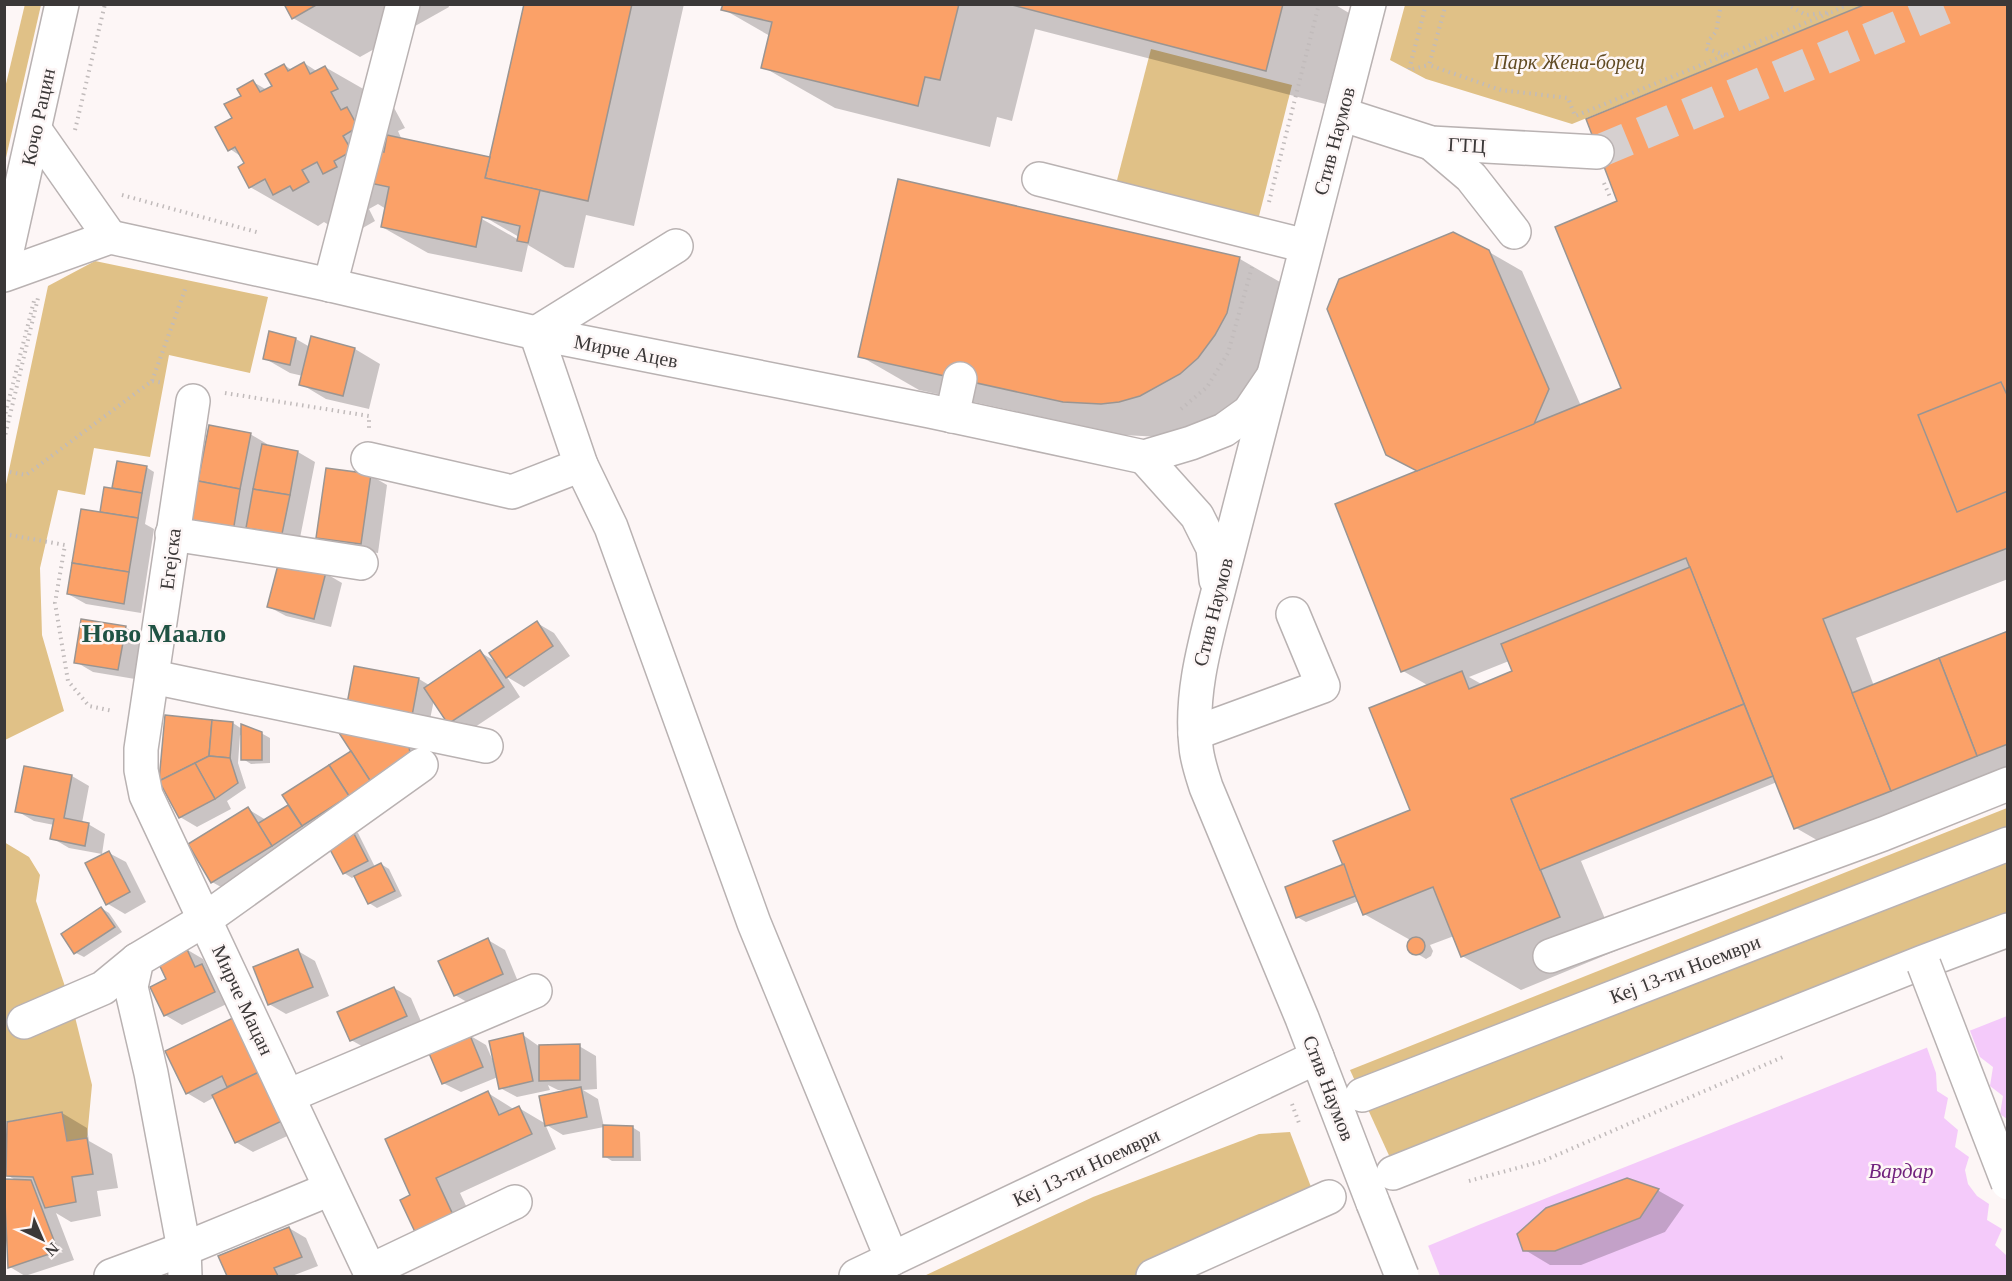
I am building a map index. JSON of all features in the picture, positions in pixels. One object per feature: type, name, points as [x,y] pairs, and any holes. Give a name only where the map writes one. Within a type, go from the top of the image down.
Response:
[{"type":"street","name":"Кочо Рацин","points":[[4,264],[62,4]]},
{"type":"street","points":[[330,285],[403,4]]},
{"type":"street","name":"Стив Наумов","points":[[1369,4],[1197,677],[1195,733],[1196,750],[1206,787],[1317,1057],[1402,1276]]},
{"type":"street","name":"ГТЦ","points":[[1341,114],[1431,143],[1597,152]]},
{"type":"street","points":[[4,275],[110,237],[35,130]]},
{"type":"street","points":[[1431,143],[1471,177],[1514,232]]},
{"type":"street","points":[[1039,179],[1306,246]]},
{"type":"street","name":"Мирче Ацев","points":[[110,237],[536,333],[1144,457],[1224,430],[1249,412],[1272,378]]},
{"type":"street","points":[[676,246],[536,333],[581,465],[611,527],[754,923],[892,1259]]},
{"type":"street","points":[[941,414],[949,377]]},
{"type":"street","name":"Егејска","points":[[146,717],[193,401]]},
{"type":"street","points":[[1144,457],[1197,516],[1208,535],[1213,548],[1218,592]]},
{"type":"street","points":[[369,459],[512,492],[581,465]]},
{"type":"street","points":[[172,534],[361,563]]},
{"type":"street","points":[[1195,733],[1323,686],[1293,614]]},
{"type":"street","points":[[153,677],[486,746]]},
{"type":"street","name":"Мирче Мацан","points":[[146,717],[141,749],[141,770],[146,795],[371,1274]]},
{"type":"street","points":[[24,1022],[103,988],[137,960],[204,920],[421,765]]},
{"type":"street","points":[[1550,956],[1883,834],[2007,784]]},
{"type":"street","name":"Кеј 13-ти Ноември","points":[[1362,1095],[2007,844]]},
{"type":"street","points":[[1393,1173],[2007,930]]},
{"type":"street","points":[[137,960],[131,987],[151,1073],[185,1263]]},
{"type":"street","points":[[1924,965],[2007,1183]]},
{"type":"street","points":[[288,1096],[535,991]]},
{"type":"street","name":"Кеј 13-ти Ноември","points":[[856,1276],[1317,1057]]},
{"type":"street","points":[[111,1276],[185,1263],[330,1190]]},
{"type":"street","points":[[1153,1276],[1329,1197]]},
{"type":"street","points":[[371,1274],[515,1202]]},
{"type":"path","points":[[64,171],[105,4]]},
{"type":"path","points":[[1178,412],[1207,387],[1228,353],[1261,234],[1319,4]]},
{"type":"path","points":[[1426,4],[1409,70],[1429,65],[1500,90],[1568,98],[1575,116],[1850,4]]},
{"type":"path","points":[[1429,65],[1446,4]]},
{"type":"path","points":[[1721,4],[1716,32],[1709,40],[1707,49],[1726,55]]},
{"type":"path","points":[[1786,4],[1806,15],[1832,12]]},
{"type":"path","points":[[121,195],[270,235]]},
{"type":"path","points":[[4,440],[47,260],[43,261]]},
{"type":"path","points":[[152,381],[188,281]]},
{"type":"path","points":[[4,534],[65,545],[55,603],[68,681],[89,706],[146,717]]},
{"type":"path","points":[[1465,1183],[1543,1161],[1785,1056]]},
{"type":"green space","points":[[25,4],[41,5],[5,162],[5,88]]},
{"type":"green space","name":"Парк Жена-борец","points":[[1405,4],[1864,5],[1572,124],[1426,79],[1390,60]]},
{"type":"green space","points":[[1151,49],[1292,85],[1258,220],[1116,184]]},
{"type":"green space","points":[[95,261],[268,297],[250,373],[169,355],[150,457],[94,448],[85,495],[58,490],[40,568],[42,635],[64,711],[5,740],[5,489],[48,286]]},
{"type":"green space","points":[[2007,808],[2007,913],[1392,1162],[1350,1070]]},
{"type":"green space","points":[[4,842],[29,857],[40,875],[36,901],[74,1013],[92,1085],[87,1138],[67,1141],[62,1112],[5,1122]]},
{"type":"green space","points":[[1290,1132],[1321,1213],[1175,1276],[924,1276],[1093,1197],[1259,1134]]},
{"type":"water","name":"Вардар","points":[[2007,1016],[2007,1276],[1355,1276],[1481,1224]]},
{"type":"pier","points":[[1969,1028],[1980,1057],[1993,1067],[1990,1086],[2003,1096],[2000,1114],[2007,1119],[2007,1256],[1995,1245],[2002,1229],[1987,1220],[1989,1204],[1977,1196],[1968,1184],[1965,1170],[1969,1157],[1955,1147],[1958,1130],[1944,1118],[1948,1098],[1937,1091],[1936,1073],[1926,1045]]},
{"type":"pier","points":[[1427,1243],[1440,1276],[1357,1276],[1355,1273]]},
{"type":"building","points":[[284,4],[318,4],[292,19]]},
{"type":"building","points":[[524,4],[632,4],[588,201],[485,178]]},
{"type":"building","points":[[723,4],[959,4],[940,80],[925,77],[918,106],[761,68],[772,22],[721,10]]},
{"type":"building","points":[[1008,4],[1283,4],[1266,71]]},
{"type":"building","points":[[1866,4],[2008,4],[2008,548],[1823,619],[1891,791],[1794,829],[1686,558],[1401,672],[1335,504],[1621,388],[1555,227],[1617,201],[1586,119]]},
{"type":"building","points":[[304,62],[310,74],[325,66],[338,89],[331,92],[341,110],[347,107],[358,127],[343,136],[352,151],[334,161],[337,167],[323,174],[317,162],[302,170],[309,182],[293,191],[290,186],[273,195],[265,179],[249,188],[238,167],[244,163],[235,147],[228,151],[215,127],[232,118],[224,104],[241,96],[237,89],[253,80],[260,92],[272,86],[265,74],[284,64],[288,71]]},
{"type":"building","points":[[387,135],[490,157],[485,178],[540,190],[528,243],[517,241],[520,226],[482,217],[476,247],[381,227],[389,187],[365,182],[372,149],[384,152]]},
{"type":"building","points":[[898,179],[1240,257],[1227,313],[1215,335],[1198,358],[1180,374],[1140,396],[1119,402],[1101,404],[1063,402],[858,357]]},
{"type":"building","points":[[1453,232],[1489,250],[1549,389],[1534,424],[1417,471],[1386,455],[1327,309],[1339,279]]},
{"type":"building","points":[[269,331],[296,338],[290,365],[263,359]]},
{"type":"building","points":[[311,336],[355,348],[343,396],[299,385]]},
{"type":"building","points":[[2001,382],[2008,397],[2008,491],[1957,512],[1918,415]]},
{"type":"building","points":[[209,425],[251,433],[240,489],[198,481]]},
{"type":"building","points":[[262,444],[298,451],[290,495],[253,489]]},
{"type":"building","points":[[117,461],[147,466],[142,493],[112,488]]},
{"type":"building","points":[[326,468],[371,474],[361,544],[316,538]]},
{"type":"building","points":[[198,481],[240,489],[233,532],[190,525]]},
{"type":"building","points":[[104,487],[142,493],[138,518],[100,512]]},
{"type":"building","points":[[253,489],[290,495],[282,534],[246,528]]},
{"type":"building","points":[[81,509],[138,518],[129,572],[72,563]]},
{"type":"building","points":[[279,561],[326,572],[314,619],[267,607]]},
{"type":"building","points":[[72,563],[129,572],[124,604],[67,594]]},
{"type":"building","points":[[1690,567],[1744,704],[1511,799],[1560,917],[1461,957],[1433,887],[1363,915],[1333,841],[1410,810],[1369,708],[1462,671],[1469,689],[1512,671],[1501,644]]},
{"type":"building","points":[[81,619],[126,626],[118,670],[74,663]]},
{"type":"building","points":[[537,621],[553,646],[506,678],[489,653]]},
{"type":"building","points":[[2008,631],[2008,744],[1977,756],[1939,658]]},
{"type":"building","points":[[480,650],[504,687],[448,724],[424,688]]},
{"type":"building","points":[[1939,658],[1977,756],[1891,791],[1852,693]]},
{"type":"building","points":[[354,666],[419,678],[412,716],[347,704]]},
{"type":"building","points":[[1744,704],[1773,776],[1540,870],[1511,799]]},
{"type":"building","points":[[165,715],[212,720],[209,756],[159,781]]},
{"type":"building","points":[[212,720],[233,722],[230,758],[209,756]]},
{"type":"building","points":[[241,724],[262,732],[262,760],[241,760]]},
{"type":"building","points":[[339,733],[408,741],[410,753],[371,782]]},
{"type":"building","points":[[351,751],[371,782],[349,796],[329,765]]},
{"type":"building","points":[[209,756],[230,758],[238,783],[215,799],[195,763]]},
{"type":"building","points":[[195,763],[215,799],[179,818],[159,781]]},
{"type":"building","points":[[329,765],[349,796],[302,826],[282,795]]},
{"type":"building","points":[[24,766],[72,775],[64,818],[89,823],[85,846],[50,839],[54,819],[15,812]]},
{"type":"building","points":[[288,805],[302,826],[272,846],[257,824]]},
{"type":"building","points":[[248,807],[272,846],[211,883],[188,844]]},
{"type":"building","points":[[350,826],[368,861],[343,874],[325,840]]},
{"type":"building","points":[[109,851],[130,892],[106,905],[85,863]]},
{"type":"building","points":[[381,863],[395,891],[368,904],[354,876]]},
{"type":"building","points":[[1344,864],[1355,896],[1296,918],[1285,887]]},
{"type":"building","points":[[101,907],[115,927],[74,954],[61,934]]},
{"type":"building","points":[[1416,937],[1422,940],[1425,946],[1422,952],[1416,955],[1410,952],[1407,946],[1410,940]]},
{"type":"building","points":[[488,938],[503,974],[454,996],[438,961]]},
{"type":"building","points":[[186,947],[195,967],[202,964],[215,992],[164,1016],[150,987],[166,979],[157,960]]},
{"type":"building","points":[[298,949],[313,987],[268,1005],[253,967]]},
{"type":"building","points":[[394,987],[407,1016],[350,1041],[337,1012]]},
{"type":"building","points":[[239,1015],[259,1072],[227,1087],[222,1076],[186,1094],[165,1051]]},
{"type":"building","points":[[469,1033],[483,1067],[442,1084],[428,1051]]},
{"type":"building","points":[[523,1033],[533,1081],[499,1089],[489,1041]]},
{"type":"building","points":[[580,1044],[580,1080],[539,1081],[539,1045]]},
{"type":"building","points":[[259,1072],[282,1121],[235,1143],[212,1095]]},
{"type":"building","points":[[581,1087],[587,1117],[545,1126],[539,1096]]},
{"type":"building","points":[[488,1091],[499,1115],[519,1106],[532,1134],[436,1178],[454,1217],[416,1234],[400,1200],[410,1195],[385,1139]]},
{"type":"building","points":[[62,1112],[67,1141],[87,1138],[93,1174],[72,1177],[76,1202],[45,1208],[33,1177],[6,1176],[7,1122]]},
{"type":"building","points":[[603,1125],[633,1126],[633,1157],[603,1157]]},
{"type":"building","points":[[1627,1178],[1659,1189],[1640,1218],[1555,1251],[1523,1251],[1517,1234],[1546,1208]]},
{"type":"building","points":[[4,1179],[31,1180],[58,1251],[8,1268]]},
{"type":"building","points":[[289,1227],[302,1257],[274,1268],[278,1276],[227,1276],[218,1256]]},
{"type":"tunnel","points":[[1597,152],[1954,4]]},
{"type":"district","name":"Ново Маало","points":[[154,633]]}]
